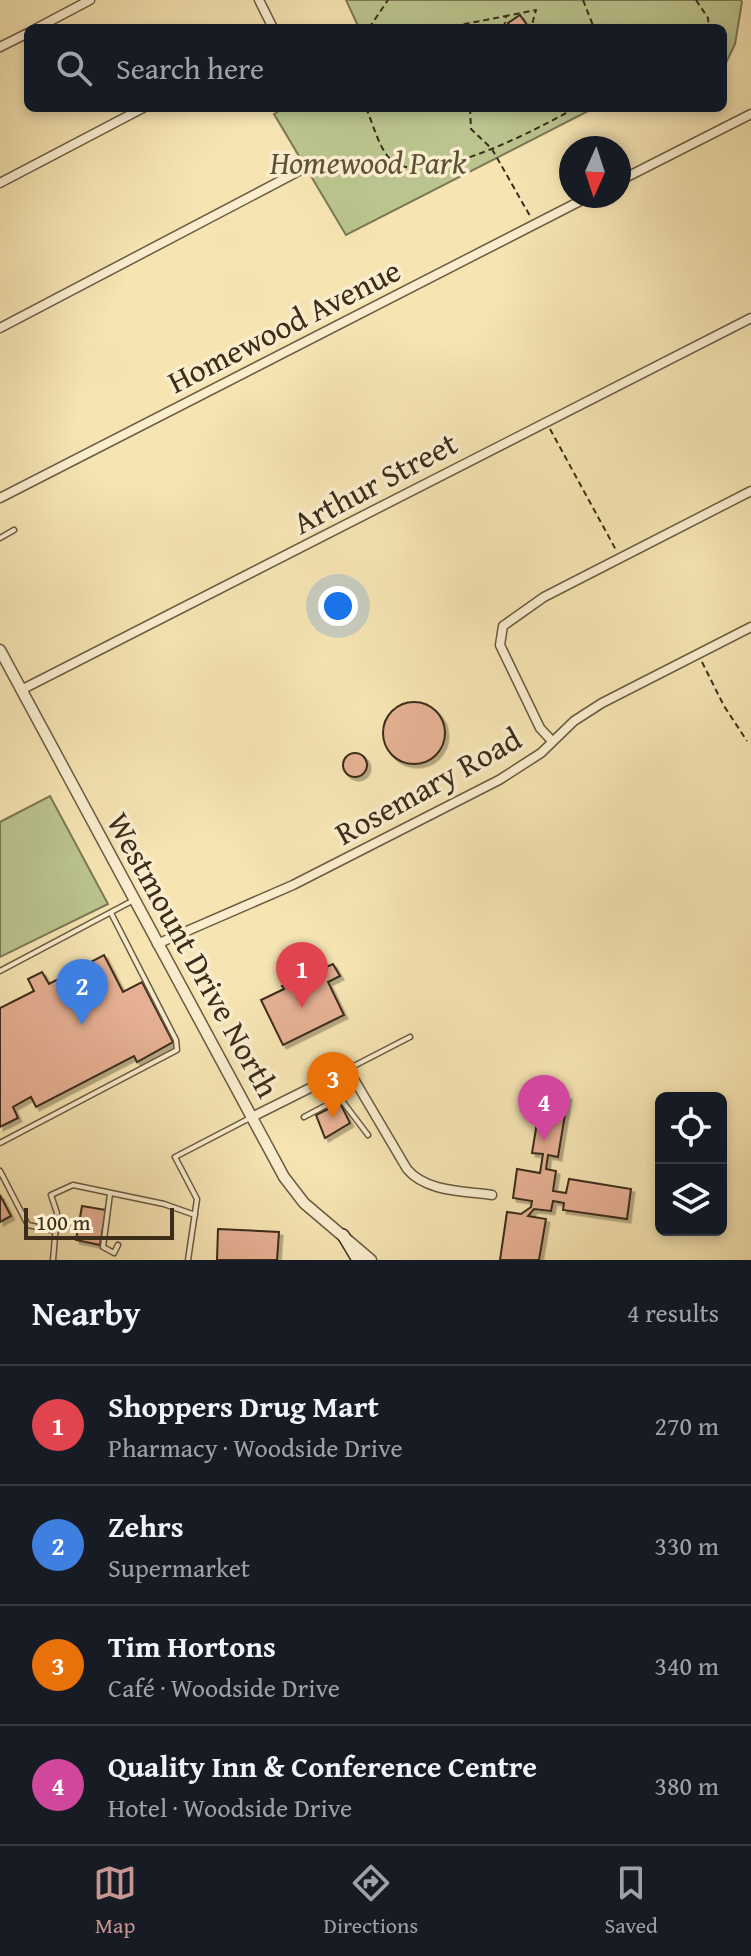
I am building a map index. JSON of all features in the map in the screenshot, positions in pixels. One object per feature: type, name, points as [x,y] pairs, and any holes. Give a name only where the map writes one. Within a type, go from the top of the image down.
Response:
[{"type":"main road","points":[[343,1235],[358,1260]]},
{"type":"street","points":[[45,24],[90,0]]},
{"type":"street","points":[[259,0],[271,24]]},
{"type":"street","points":[[0,47],[24,35]]},
{"type":"street","points":[[0,183],[135,112]]},
{"type":"street","points":[[631,175],[751,114]]},
{"type":"street","points":[[0,328],[303,169]]},
{"type":"street","name":"Homewood Avenue","points":[[0,498],[567,208]]},
{"type":"street","name":"Arthur Street","points":[[21,690],[751,318]]},
{"type":"street","points":[[552,741],[540,728],[500,645],[499,635],[503,626],[544,597],[751,491]]},
{"type":"street","name":"Rosemary Road","points":[[157,944],[293,885],[499,780],[541,753],[574,721],[602,703],[751,627]]},
{"type":"street","name":"Westmount Drive North","points":[[0,650],[5,671],[21,690],[288,1183],[304,1203],[371,1260]]},
{"type":"street","points":[[252,1117],[348,1069],[407,1169],[417,1179],[433,1185],[492,1195]]},
{"type":"lane","points":[[1,535],[14,530]]},
{"type":"lane","points":[[0,971],[133,901]]},
{"type":"lane","points":[[0,1143],[177,1050],[176,1040],[111,913]]},
{"type":"lane","points":[[348,1069],[410,1037]]},
{"type":"lane","points":[[304,1117],[340,1098],[368,1135]]},
{"type":"lane","points":[[188,1260],[197,1199],[175,1157],[252,1117]]},
{"type":"lane","points":[[0,1171],[28,1225],[56,1231]]},
{"type":"lane","points":[[53,1260],[57,1213],[51,1195],[73,1185],[164,1204],[195,1215]]},
{"type":"lane","points":[[110,1194],[103,1247],[114,1253],[118,1245]]},
{"type":"path","points":[[372,24],[388,0]]},
{"type":"path","points":[[696,0],[709,24]]},
{"type":"path","points":[[581,1],[592,24]]},
{"type":"path","points":[[465,24],[536,10],[532,24]]},
{"type":"path","points":[[505,24],[506,16]]},
{"type":"path","points":[[368,112],[394,163],[408,167],[438,166],[492,149],[567,112]]},
{"type":"path","points":[[470,112],[471,129],[492,149],[534,225]]},
{"type":"path","points":[[546,421],[620,558]]},
{"type":"path","points":[[698,654],[724,706],[747,741]]},
{"type":"green space","points":[[346,0],[742,2],[735,44],[727,61],[727,24],[357,24]]},
{"type":"green space","name":"Homewood Park","points":[[277,112],[586,112],[346,235],[274,114]]},
{"type":"green space","points":[[50,796],[108,904],[0,957],[0,822]]},
{"type":"building","points":[[520,15],[526,24],[509,24]]},
{"type":"building","points":[[414,702],[426,704],[436,711],[443,721],[443,745],[436,755],[426,762],[414,764],[402,762],[392,755],[385,745],[383,733],[385,721],[392,711],[402,704]]},
{"type":"building","points":[[355,753],[363,757],[367,765],[363,773],[355,777],[347,773],[343,765],[347,757]]},
{"type":"building","points":[[104,955],[123,992],[142,982],[173,1042],[137,1062],[134,1056],[36,1107],[31,1097],[13,1107],[18,1118],[0,1127],[0,1008],[34,991],[28,979],[42,972],[49,984]]},
{"type":"building","points":[[333,964],[340,976],[328,982],[344,1015],[283,1045],[261,1000],[284,989],[282,986]]},
{"type":"building","points":[[542,1092],[568,1096],[558,1157],[548,1155],[546,1169],[556,1171],[553,1191],[566,1193],[569,1179],[631,1189],[627,1219],[563,1210],[564,1203],[553,1201],[551,1211],[534,1209],[528,1216],[546,1219],[539,1260],[500,1260],[507,1212],[521,1214],[531,1207],[532,1201],[513,1198],[517,1169],[540,1173],[543,1154],[532,1153]]},
{"type":"building","points":[[340,1103],[350,1123],[325,1138],[316,1115]]},
{"type":"building","points":[[0,1195],[11,1216],[0,1222]]},
{"type":"building","points":[[82,1206],[106,1210],[100,1245],[76,1240]]},
{"type":"building","points":[[218,1229],[279,1232],[277,1260],[217,1260]]},
{"type":"place","name":"Shoppers Drug Mart","points":[[302,1008]]},
{"type":"place","name":"Zehrs","points":[[82,1025]]},
{"type":"place","name":"Tim Hortons","points":[[333,1118]]},
{"type":"place","name":"Quality Inn & Conference Centre","points":[[544,1141]]}]
